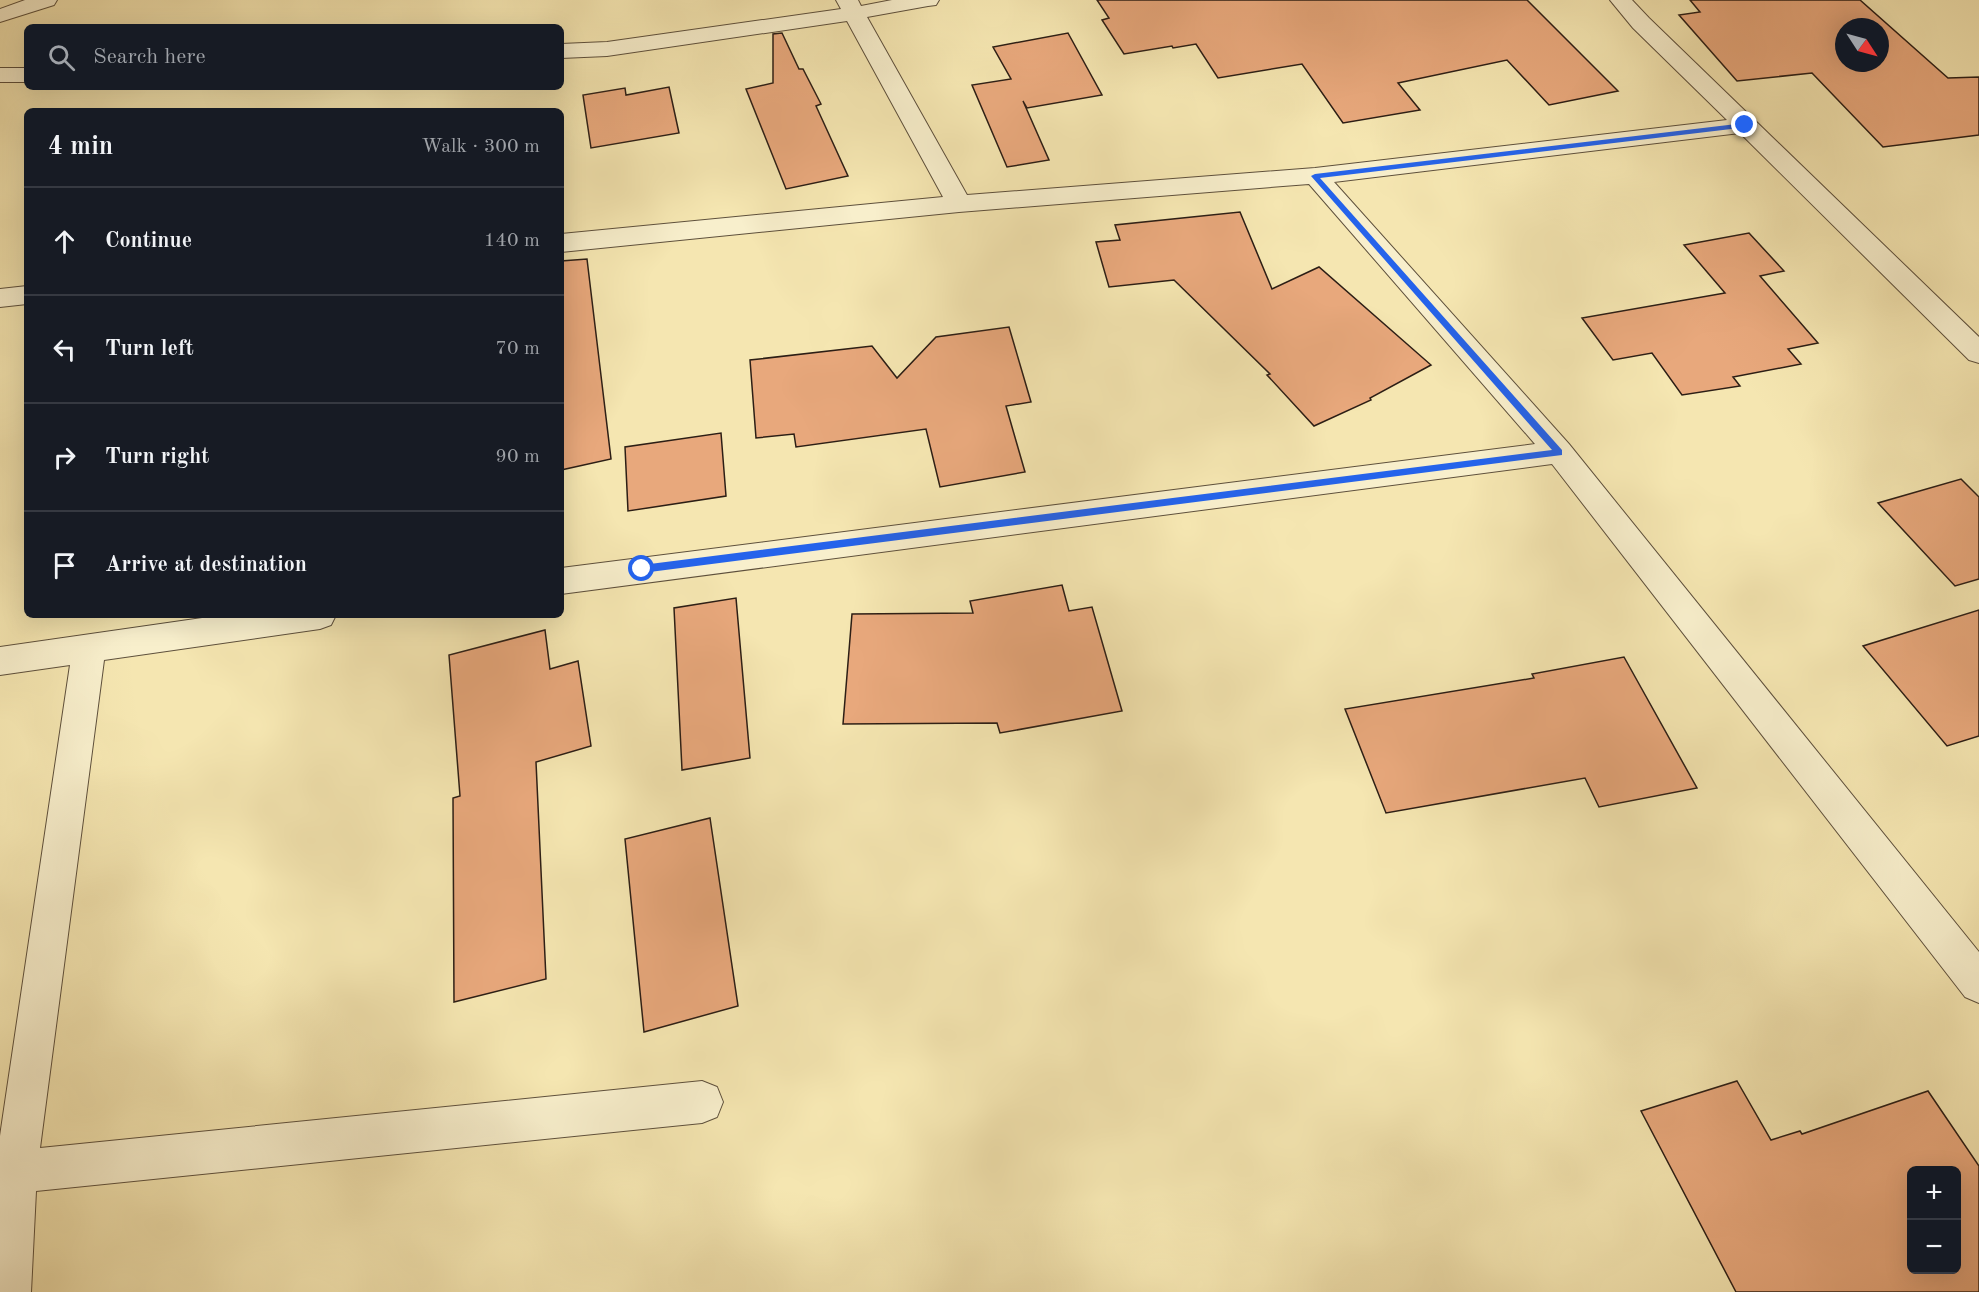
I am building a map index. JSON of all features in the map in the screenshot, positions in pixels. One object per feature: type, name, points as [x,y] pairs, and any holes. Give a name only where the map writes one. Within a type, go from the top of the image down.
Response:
[{"type":"street","points":[[0,16],[46,0]]},
{"type":"street","points":[[564,51],[607,49],[851,7],[928,0]]},
{"type":"street","points":[[1621,0],[1745,125],[1979,353]]},
{"type":"street","points":[[851,7],[959,204]]},
{"type":"street","points":[[0,75],[24,75]]},
{"type":"street","points":[[564,243],[959,204],[1315,176],[1745,125]]},
{"type":"street","points":[[1315,176],[1559,452],[1979,983]]},
{"type":"street","points":[[0,298],[24,295]]},
{"type":"street","points":[[564,581],[1559,452]]},
{"type":"street","points":[[0,662],[299,618]]},
{"type":"street","points":[[9,1292],[8,1174],[89,648]]},
{"type":"street","points":[[8,1174],[702,1102]]},
{"type":"building","points":[[1097,0],[1527,0],[1618,91],[1549,105],[1507,60],[1398,83],[1420,110],[1343,123],[1302,64],[1218,78],[1196,44],[1124,54],[1102,20],[1109,18]]},
{"type":"building","points":[[1690,0],[1860,0],[1880,18],[1835,18],[1835,72],[1889,72],[1889,26],[1948,78],[1979,77],[1979,135],[1883,147],[1812,73],[1737,81],[1679,15],[1700,12]]},
{"type":"building","points":[[782,33],[799,69],[803,69],[821,104],[816,106],[848,176],[786,189],[746,89],[773,83],[773,34]]},
{"type":"building","points":[[1068,33],[1102,95],[1027,108],[1023,101],[1049,160],[1007,167],[972,85],[1011,79],[993,47]]},
{"type":"building","points":[[669,87],[679,133],[591,148],[583,95],[625,88],[626,95]]},
{"type":"building","points":[[1240,212],[1272,289],[1319,267],[1431,365],[1370,398],[1371,400],[1314,426],[1267,375],[1270,374],[1174,280],[1109,287],[1096,242],[1120,240],[1115,225]]},
{"type":"building","points":[[1749,233],[1784,271],[1760,276],[1818,343],[1788,349],[1801,364],[1733,377],[1740,386],[1682,395],[1652,353],[1613,360],[1582,318],[1725,293],[1684,245]]},
{"type":"building","points":[[587,259],[611,459],[564,469],[564,261]]},
{"type":"building","points":[[1009,327],[1031,402],[1006,406],[1025,472],[940,487],[926,429],[796,447],[794,434],[756,438],[750,360],[872,346],[897,378],[936,337]]},
{"type":"building","points":[[721,433],[726,496],[628,511],[625,447]]},
{"type":"building","points":[[1961,479],[1979,497],[1979,579],[1955,586],[1878,503]]},
{"type":"building","points":[[1062,585],[1069,611],[1092,607],[1122,711],[1000,733],[997,723],[843,724],[852,614],[973,613],[970,601]]},
{"type":"building","points":[[736,598],[750,758],[682,770],[674,608]]},
{"type":"building","points":[[1979,610],[1979,736],[1947,746],[1863,646]]},
{"type":"building","points":[[545,630],[550,669],[578,661],[591,746],[536,762],[546,979],[454,1002],[453,798],[460,796],[449,655]]},
{"type":"building","points":[[1624,657],[1697,788],[1599,807],[1585,778],[1386,813],[1345,709],[1534,678],[1532,674]]},
{"type":"building","points":[[710,818],[738,1006],[644,1032],[625,839]]},
{"type":"building","points":[[1737,1081],[1771,1140],[1800,1131],[1802,1134],[1928,1091],[1979,1166],[1979,1292],[1736,1292],[1641,1111]]},
{"type":"route","points":[[642,569],[1559,452],[1315,176],[1745,125]]}]
